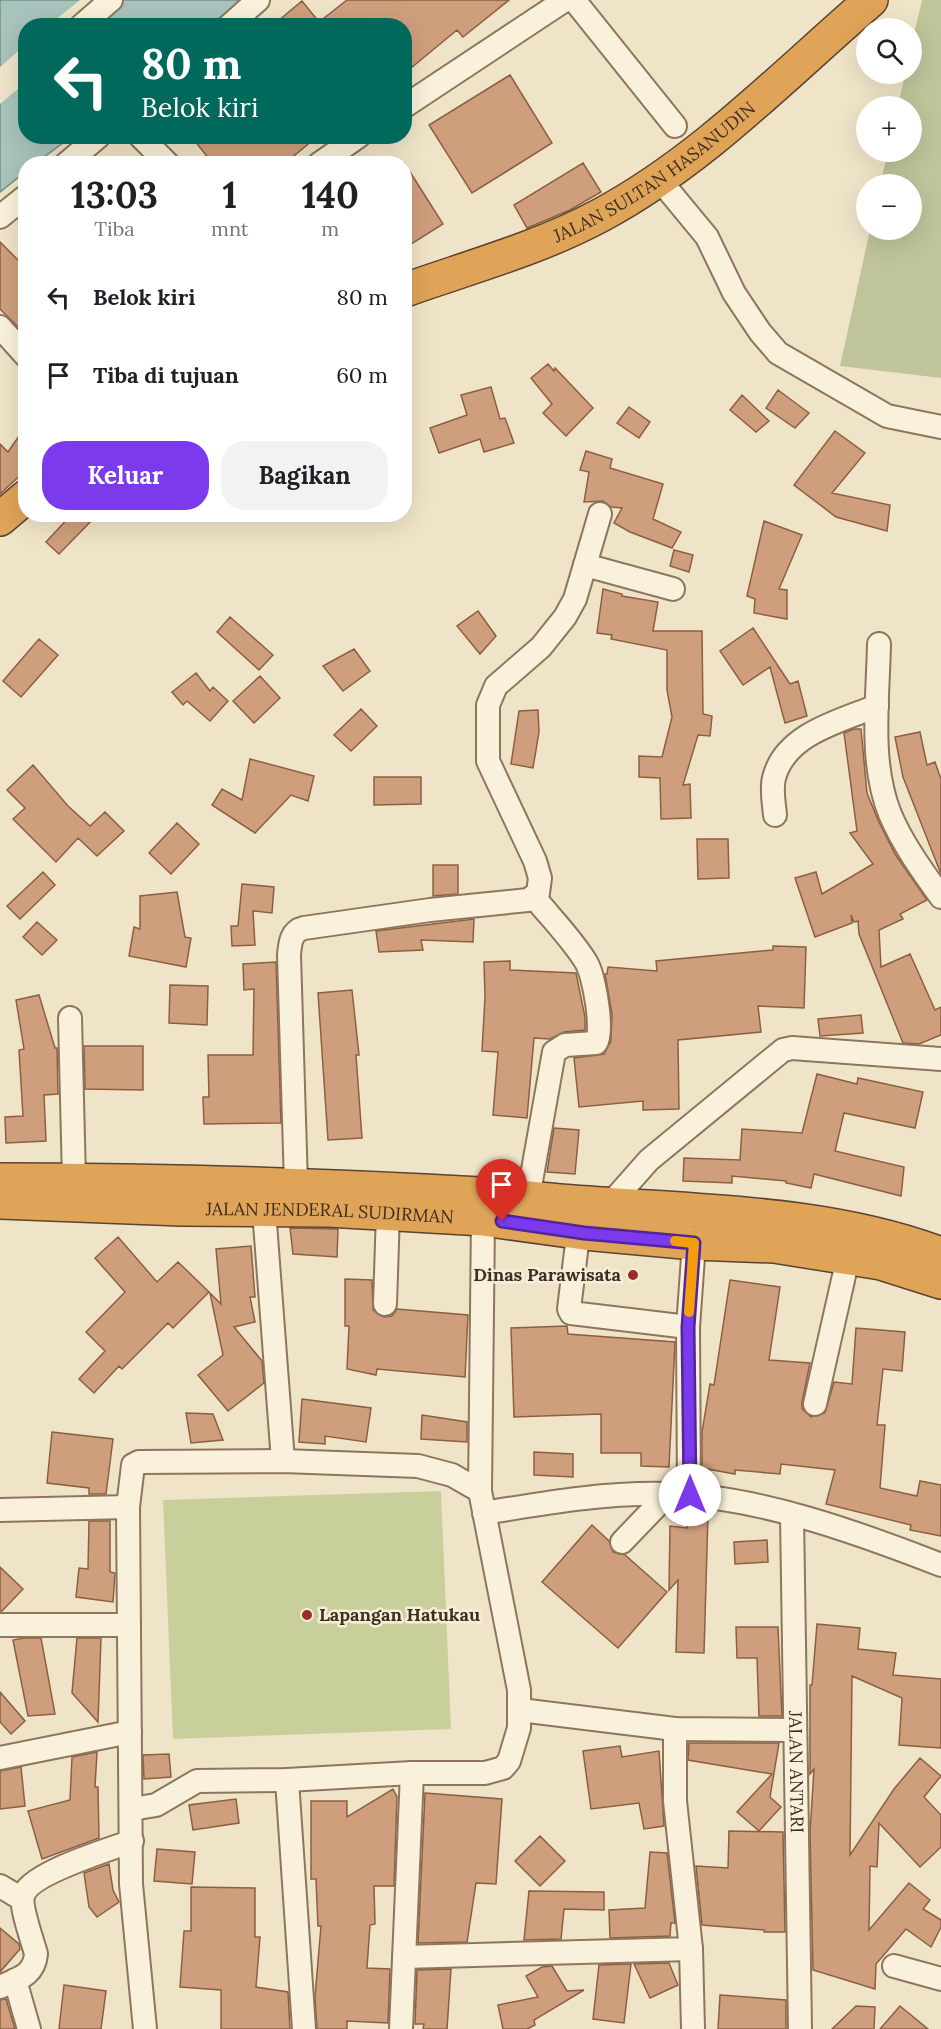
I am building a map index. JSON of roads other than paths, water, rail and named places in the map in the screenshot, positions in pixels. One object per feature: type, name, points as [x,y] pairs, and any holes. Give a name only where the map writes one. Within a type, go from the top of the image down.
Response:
[{"type":"highway","name":"JALAN SULTAN HASANUDIN","points":[[412,287],[547,239],[600,216],[659,179],[731,124],[871,0]]},
{"type":"highway","points":[[0,519],[18,504]]},
{"type":"highway","name":"JALAN JENDERAL SUDIRMAN","points":[[0,1180],[74,1180],[263,1196],[388,1213],[483,1219],[769,1216],[856,1230],[941,1254]]},
{"type":"highway","name":"JALAN JENDERAL SUDIRMAN","points":[[0,1202],[158,1209],[263,1196],[296,1185],[528,1198],[588,1218],[694,1243],[774,1246],[881,1263],[941,1282]]},
{"type":"street","points":[[90,18],[111,0]]},
{"type":"street","points":[[238,18],[258,0]]},
{"type":"street","points":[[412,101],[565,0]]},
{"type":"street","points":[[574,0],[675,126]]},
{"type":"street","points":[[75,156],[90,144]]},
{"type":"street","points":[[148,144],[160,156]]},
{"type":"street","points":[[330,156],[347,144]]},
{"type":"street","points":[[659,179],[707,237],[734,293],[760,332],[778,353],[886,416],[941,427]]},
{"type":"street","points":[[0,217],[18,202]]},
{"type":"street","points":[[0,327],[18,347]]},
{"type":"street","points":[[534,897],[540,886],[535,861],[488,761],[488,705],[496,686],[541,647],[565,617],[575,599],[600,514]]},
{"type":"street","points":[[585,565],[673,589]]},
{"type":"street","points":[[879,644],[877,755],[886,802],[900,832],[941,897]]},
{"type":"street","points":[[775,815],[773,779],[782,757],[800,740],[826,726],[878,706]]},
{"type":"street","points":[[296,1185],[290,955],[290,942],[295,932],[304,928],[534,897]]},
{"type":"street","points":[[528,1198],[554,1052],[566,1045],[596,1042],[599,1038],[600,1023],[588,964],[534,897]]},
{"type":"street","points":[[70,1018],[74,1180]]},
{"type":"street","points":[[688,1327],[573,1315],[569,1308],[588,1218],[677,1135],[732,1094],[783,1050],[792,1048],[941,1059]]},
{"type":"street","points":[[263,1196],[283,1461]]},
{"type":"street","points":[[385,1304],[388,1213]]},
{"type":"street","points":[[132,1809],[156,1805],[197,1781],[287,1780],[412,1773],[485,1773],[503,1768],[512,1751],[519,1728],[520,1710],[519,1690],[480,1491],[483,1219]]},
{"type":"street","points":[[622,1542],[679,1494],[694,1243]]},
{"type":"street","points":[[815,1404],[848,1258]]},
{"type":"street","points":[[145,2029],[131,1884],[128,1507],[131,1469],[135,1463],[283,1461],[418,1466],[452,1475],[480,1491]]},
{"type":"street","points":[[484,1513],[564,1500],[679,1494],[730,1499],[878,1540],[941,1565]]},
{"type":"street","points":[[0,1510],[128,1507]]},
{"type":"street","name":"JALAN ANTARI","points":[[792,1516],[800,2029]]},
{"type":"street","points":[[0,1625],[129,1625]]},
{"type":"street","points":[[520,1710],[675,1729],[794,1730]]},
{"type":"street","points":[[675,1729],[675,1801],[692,1949],[693,2029]]},
{"type":"street","points":[[0,1758],[130,1732]]},
{"type":"street","points":[[401,2029],[412,1773]]},
{"type":"street","points":[[287,1780],[304,2029]]},
{"type":"street","points":[[29,2029],[8,1983],[28,1974],[36,1954],[22,1899],[26,1889],[42,1876],[132,1841]]},
{"type":"street","points":[[0,1886],[22,1899]]},
{"type":"street","points":[[404,1957],[692,1949]]},
{"type":"street","points":[[894,1966],[941,1979]]},
{"type":"water","points":[[0,0],[242,0],[219,18],[18,18],[18,144],[62,144],[45,156],[18,156],[18,178],[0,192]]},
{"type":"place","name":"Dinas Parawisata","points":[[633,1275]]},
{"type":"place","name":"Lapangan Hatukau","points":[[307,1615]]}]
